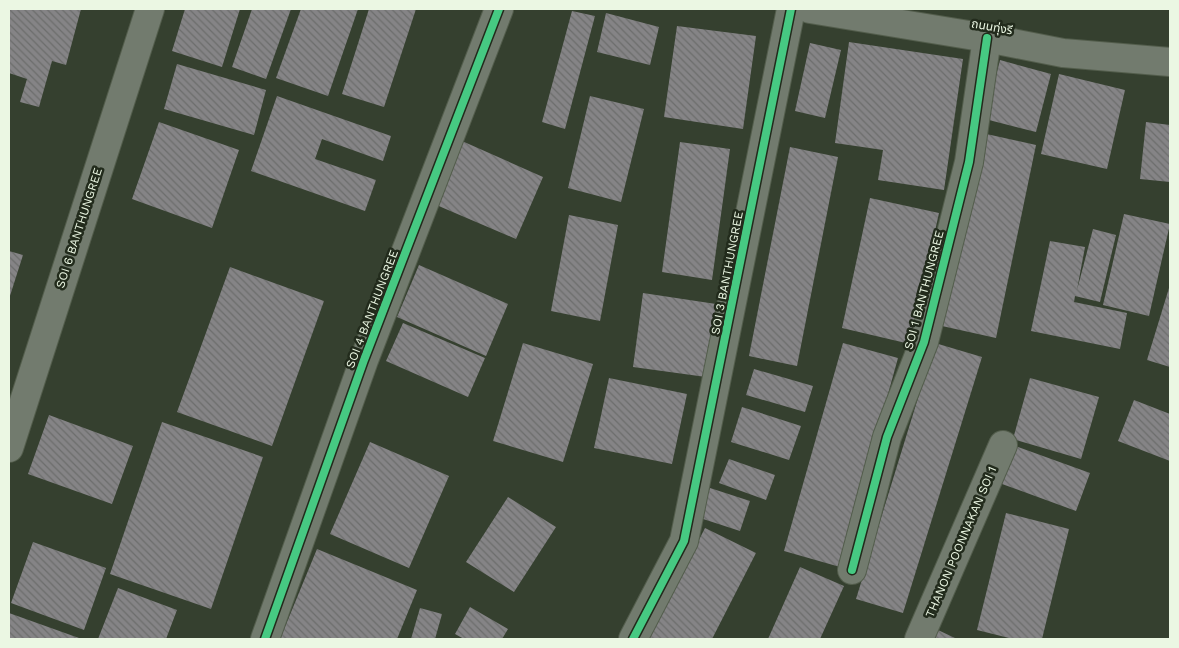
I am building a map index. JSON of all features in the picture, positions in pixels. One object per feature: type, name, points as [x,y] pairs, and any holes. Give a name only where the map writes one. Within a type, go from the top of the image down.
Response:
[{"type":"street","name":"SOI 6 BANTHUNGREE","points":[[9,448],[150,9]]},
{"type":"street","name":"SOI 4 BANTHUNGREE","points":[[268,630],[364,360],[499,9]]},
{"type":"street","name":"SOI 3 BANTHUNGREE","points":[[633,639],[684,541],[791,9]]},
{"type":"street","name":"ถนนทุ่งรี","points":[[810,9],[1063,52],[1170,62]]},
{"type":"street","name":"SOI 1 BANTHUNGREE","points":[[852,570],[887,437],[924,342],[969,162],[987,38]]},
{"type":"street","name":"THANON POONNAKAN SOI 1","points":[[919,639],[1003,445]]},
{"type":"building","points":[[9,9],[81,9],[66,65],[52,61],[39,107],[20,102],[27,79],[9,73]]},
{"type":"building","points":[[185,9],[240,9],[222,67],[172,51]]},
{"type":"building","points":[[252,9],[291,9],[266,79],[232,67]]},
{"type":"building","points":[[301,9],[358,9],[328,96],[276,78]]},
{"type":"building","points":[[369,9],[416,9],[384,107],[342,94]]},
{"type":"building","points":[[572,11],[595,16],[565,129],[542,122]]},
{"type":"building","points":[[606,13],[659,27],[650,65],[597,52]]},
{"type":"building","points":[[677,26],[756,36],[743,129],[664,117]]},
{"type":"building","points":[[849,42],[963,59],[944,190],[878,180],[883,150],[835,143]]},
{"type":"building","points":[[810,43],[841,50],[825,118],[795,111]]},
{"type":"building","points":[[1000,60],[1051,74],[1036,132],[985,119]]},
{"type":"building","points":[[177,64],[266,90],[254,135],[164,109]]},
{"type":"building","points":[[1059,74],[1125,90],[1107,169],[1041,154]]},
{"type":"building","points":[[277,96],[391,136],[383,161],[322,139],[315,159],[376,180],[365,211],[251,171]]},
{"type":"building","points":[[590,96],[644,109],[621,202],[568,188]]},
{"type":"building","points":[[159,122],[239,150],[212,228],[132,199]]},
{"type":"building","points":[[1146,122],[1170,125],[1170,182],[1140,179]]},
{"type":"building","points":[[982,133],[1036,145],[996,338],[942,326]]},
{"type":"building","points":[[462,141],[543,177],[516,239],[434,204]]},
{"type":"building","points":[[680,142],[730,149],[712,280],[662,272]]},
{"type":"building","points":[[790,147],[838,157],[797,366],[749,356]]},
{"type":"building","points":[[870,198],[939,213],[910,344],[842,328]]},
{"type":"building","points":[[1124,214],[1170,224],[1149,316],[1103,305]]},
{"type":"building","points":[[569,215],[618,225],[600,321],[551,311]]},
{"type":"building","points":[[1093,229],[1116,235],[1100,302],[1075,296],[1074,302],[1127,313],[1120,349],[1031,331],[1050,241],[1085,247],[1077,290]]},
{"type":"building","points":[[9,251],[23,255],[9,299]]},
{"type":"building","points":[[419,265],[508,304],[486,356],[397,317]]},
{"type":"building","points":[[230,267],[324,301],[272,446],[177,412]]},
{"type":"building","points":[[1170,289],[1170,367],[1147,360]]},
{"type":"building","points":[[643,293],[716,304],[706,377],[633,367]]},
{"type":"building","points":[[403,323],[485,358],[468,397],[386,361]]},
{"type":"building","points":[[523,343],[593,364],[563,462],[493,441]]},
{"type":"building","points":[[843,343],[898,358],[840,567],[784,551]]},
{"type":"building","points":[[935,343],[982,357],[903,613],[856,599]]},
{"type":"building","points":[[754,369],[813,386],[805,412],[746,395]]},
{"type":"building","points":[[609,378],[687,394],[672,464],[594,448]]},
{"type":"building","points":[[1030,378],[1099,397],[1081,459],[1013,439]]},
{"type":"building","points":[[1134,400],[1170,414],[1170,461],[1118,441]]},
{"type":"building","points":[[742,407],[801,426],[789,460],[731,442]]},
{"type":"building","points":[[49,415],[133,446],[112,504],[28,474]]},
{"type":"building","points":[[162,422],[263,457],[211,609],[110,574]]},
{"type":"building","points":[[370,442],[449,476],[409,568],[330,534]]},
{"type":"building","points":[[1015,446],[1090,473],[1076,511],[1002,484]]},
{"type":"building","points":[[729,459],[775,475],[766,500],[719,483]]},
{"type":"building","points":[[710,488],[750,501],[740,531],[700,518]]},
{"type":"building","points":[[508,497],[556,527],[514,592],[466,562]]},
{"type":"building","points":[[1006,513],[1069,529],[1042,639],[1013,639],[977,630]]},
{"type":"building","points":[[705,528],[756,553],[712,639],[649,639]]},
{"type":"building","points":[[33,542],[106,568],[84,630],[11,603]]},
{"type":"building","points":[[317,549],[417,590],[397,639],[280,639]]},
{"type":"building","points":[[800,567],[844,586],[820,639],[768,639]]},
{"type":"building","points":[[118,588],[177,610],[166,639],[98,639]]},
{"type":"building","points":[[470,607],[508,629],[502,639],[464,639],[455,634]]},
{"type":"building","points":[[420,608],[442,614],[435,639],[411,639]]},
{"type":"building","points":[[9,613],[79,638],[79,639],[9,639]]},
{"type":"building","points":[[938,630],[957,639],[933,639]]},
{"type":"cycle path","points":[[265,639],[364,360],[499,9]]},
{"type":"cycle path","points":[[633,639],[684,541],[791,9]]},
{"type":"cycle path","points":[[852,570],[887,437],[924,342],[969,162],[987,38]]}]
